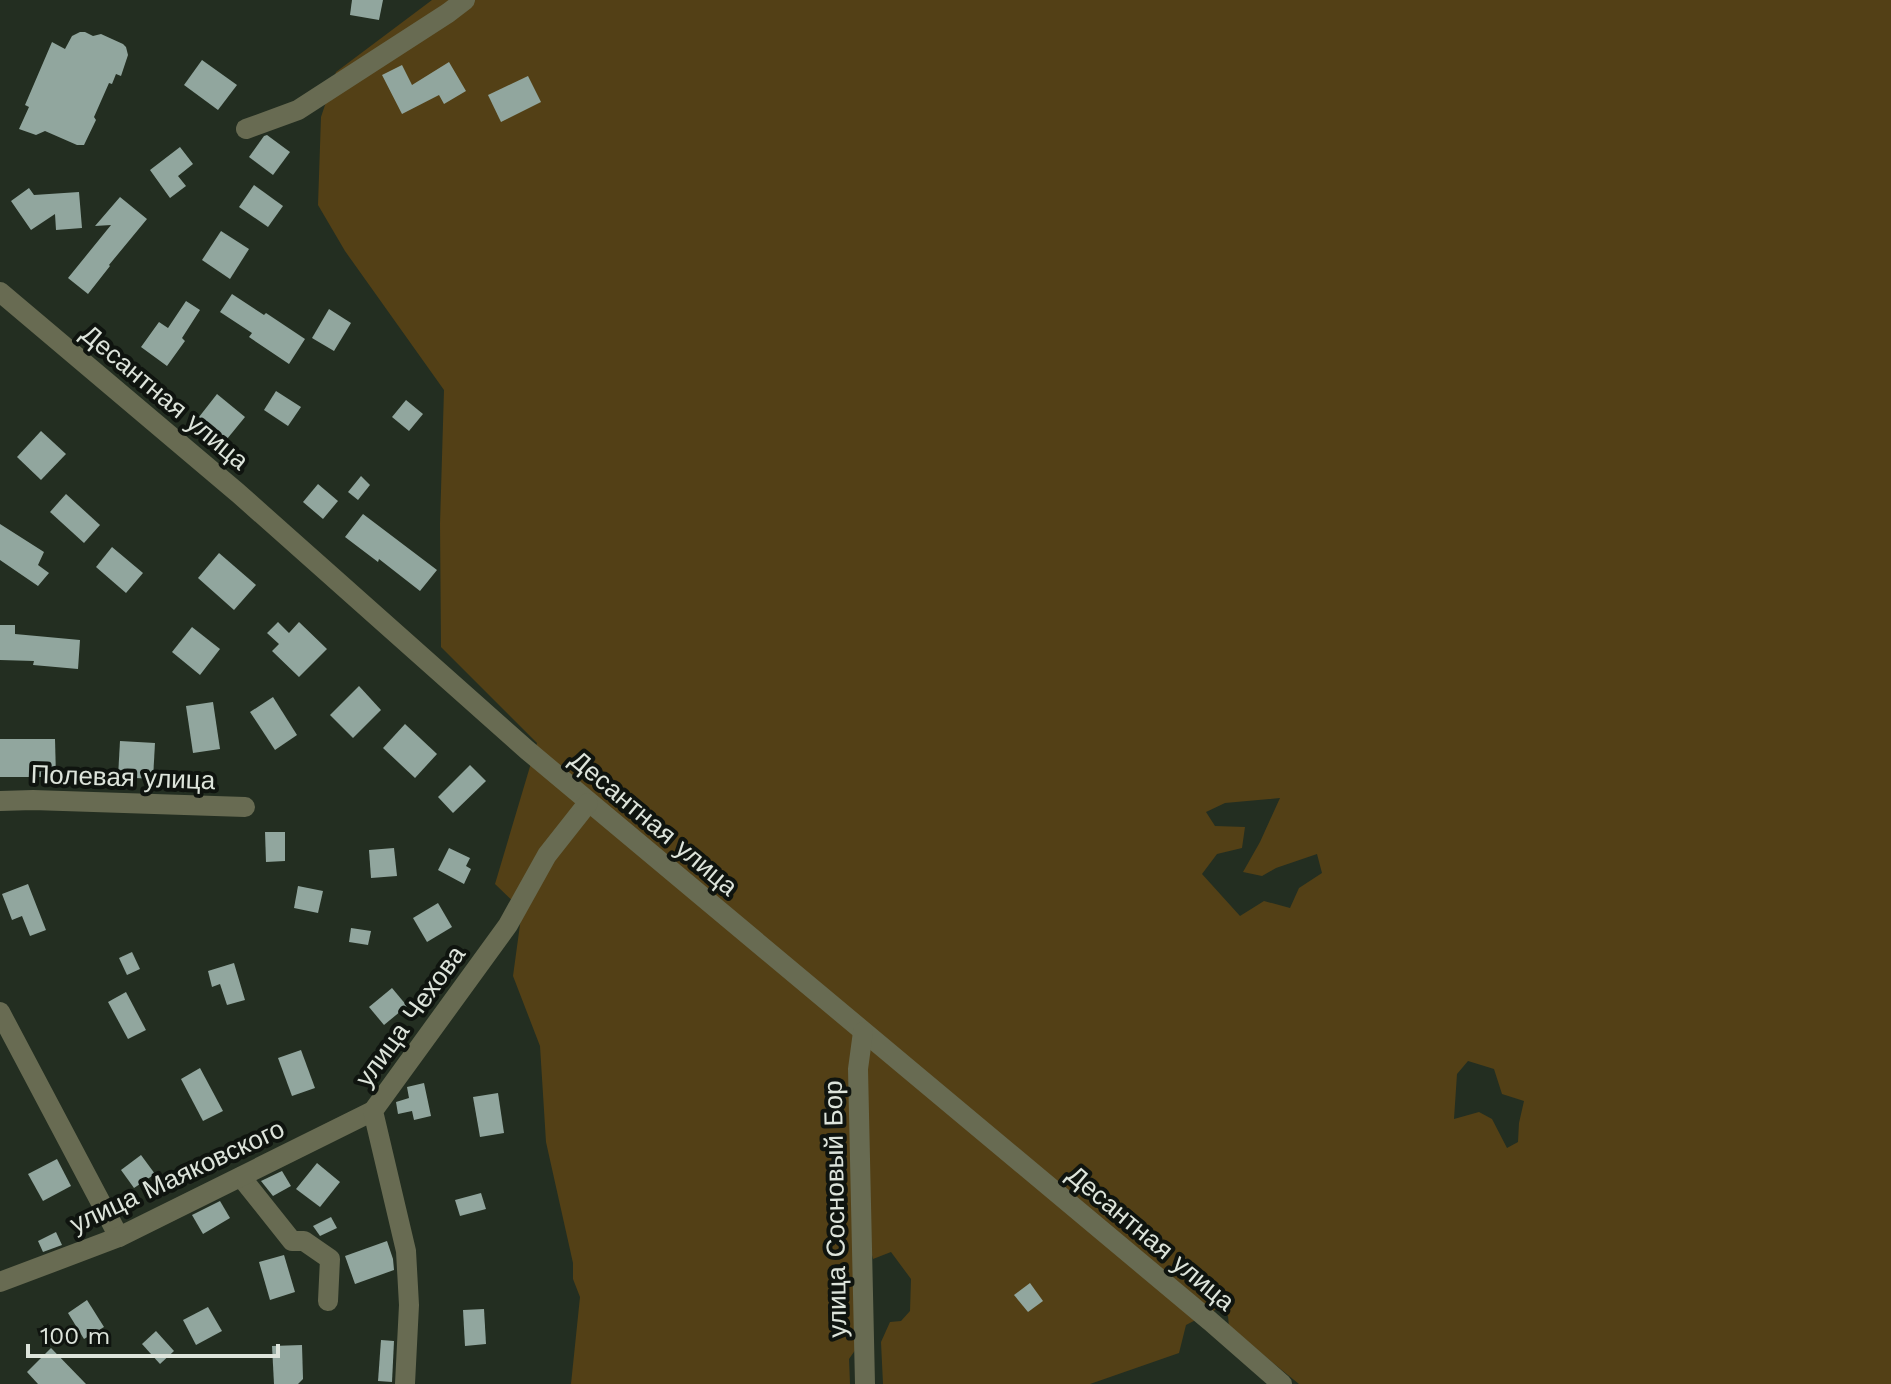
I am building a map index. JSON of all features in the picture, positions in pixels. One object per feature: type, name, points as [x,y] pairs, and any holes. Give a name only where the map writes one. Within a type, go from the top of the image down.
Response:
[{"type":"street","points":[[246,129],[298,110],[465,0]]},
{"type":"street","name":"Десантная улица","points":[[0,292],[238,493],[588,803],[1282,1384]]},
{"type":"street","name":"Полевая улица","points":[[0,801],[245,807]]},
{"type":"street","name":"улица Чехова","points":[[405,1384],[409,1305],[406,1251],[373,1111],[508,925],[547,855],[588,803]]},
{"type":"street","points":[[0,1012],[119,1237]]},
{"type":"street","name":"улица Сосновый Бор","points":[[863,1032],[858,1069],[865,1384]]},
{"type":"street","name":"улица Маяковского","points":[[0,1282],[119,1237],[373,1111]]},
{"type":"street","points":[[241,1177],[292,1241],[304,1241],[330,1259],[328,1301]]},
{"type":"shaded area","points":[[432,0],[1891,0],[1891,1384],[1299,1384],[1229,1327],[1228,1316],[1217,1309],[1186,1325],[1179,1353],[1090,1384],[883,1384],[881,1342],[890,1322],[901,1321],[910,1311],[911,1279],[891,1252],[873,1259],[871,1251],[865,1336],[849,1359],[850,1384],[571,1384],[580,1297],[573,1279],[573,1263],[546,1142],[540,1046],[513,976],[522,910],[495,884],[537,743],[441,647],[440,524],[444,390],[345,251],[318,205],[321,117],[336,72]],"holes":[[[1280,798],[1243,872],[1262,876],[1317,854],[1322,873],[1299,888],[1290,908],[1264,901],[1240,916],[1202,874],[1217,854],[1242,848],[1245,827],[1215,826],[1206,812],[1225,803]],[[1468,1061],[1494,1069],[1502,1094],[1524,1101],[1518,1142],[1507,1148],[1492,1119],[1479,1112],[1454,1119],[1457,1074]]]},
{"type":"building","points":[[352,0],[383,0],[379,20],[350,15]]},
{"type":"building","points":[[80,32],[93,36],[101,34],[123,44],[128,55],[121,76],[116,74],[112,84],[109,83],[84,145],[45,131],[36,135],[19,129],[29,107],[25,105],[52,42],[65,49],[72,36]]},
{"type":"building","points":[[202,60],[237,85],[218,110],[184,85]]},
{"type":"building","points":[[449,62],[466,91],[444,104],[439,95],[402,114],[382,75],[402,65],[412,85]]},
{"type":"building","points":[[528,76],[541,102],[501,122],[488,95]]},
{"type":"building","points":[[267,135],[290,152],[273,175],[249,157]]},
{"type":"building","points":[[180,147],[193,164],[178,176],[186,186],[170,198],[150,170]]},
{"type":"building","points":[[254,185],[283,206],[268,227],[239,207]]},
{"type":"building","points":[[29,188],[34,195],[79,192],[82,228],[56,230],[55,214],[31,230],[11,201]]},
{"type":"building","points":[[120,197],[147,219],[88,294],[68,278],[111,225],[95,226]]},
{"type":"building","points":[[221,231],[249,249],[230,279],[202,260]]},
{"type":"building","points":[[232,294],[305,339],[289,364],[249,337],[252,333],[220,312]]},
{"type":"building","points":[[186,301],[200,310],[182,338],[185,341],[167,366],[141,347],[159,322],[168,328]]},
{"type":"building","points":[[329,309],[351,323],[334,351],[312,338]]},
{"type":"building","points":[[276,391],[301,407],[288,426],[264,410]]},
{"type":"building","points":[[217,394],[245,417],[227,439],[199,417]]},
{"type":"building","points":[[406,400],[423,414],[409,431],[392,417]]},
{"type":"building","points":[[41,431],[66,454],[41,480],[17,457]]},
{"type":"building","points":[[361,476],[370,485],[358,500],[348,492]]},
{"type":"building","points":[[318,484],[338,501],[323,519],[303,502]]},
{"type":"building","points":[[66,494],[100,525],[84,543],[50,512]]},
{"type":"building","points":[[363,514],[437,570],[420,591],[345,537]]},
{"type":"building","points":[[0,524],[44,552],[38,565],[49,573],[38,586],[0,560]]},
{"type":"building","points":[[112,547],[143,573],[126,593],[96,567]]},
{"type":"building","points":[[219,553],[256,585],[234,610],[198,578]]},
{"type":"building","points":[[278,622],[289,633],[299,622],[327,649],[299,677],[272,651],[279,644],[267,633]]},
{"type":"building","points":[[0,625],[15,625],[15,634],[80,640],[78,669],[33,665],[34,661],[0,660]]},
{"type":"building","points":[[192,627],[220,649],[200,675],[172,652]]},
{"type":"building","points":[[359,686],[381,710],[353,738],[330,715]]},
{"type":"building","points":[[273,697],[297,735],[275,750],[250,712]]},
{"type":"building","points":[[213,702],[220,749],[193,753],[186,706]]},
{"type":"building","points":[[405,724],[437,754],[415,778],[383,748]]},
{"type":"building","points":[[0,739],[55,739],[56,777],[0,777]]},
{"type":"building","points":[[120,741],[155,743],[153,779],[118,777]]},
{"type":"building","points":[[470,765],[486,781],[453,813],[438,797]]},
{"type":"building","points":[[265,832],[285,832],[285,861],[266,862]]},
{"type":"building","points":[[394,848],[397,876],[371,878],[369,850]]},
{"type":"building","points":[[449,848],[470,858],[466,866],[471,869],[464,884],[438,870]]},
{"type":"building","points":[[28,884],[46,930],[30,936],[22,916],[12,920],[2,894]]},
{"type":"building","points":[[298,886],[323,891],[318,913],[294,908]]},
{"type":"building","points":[[438,903],[452,927],[427,942],[413,918]]},
{"type":"building","points":[[351,928],[371,931],[368,945],[349,942]]},
{"type":"building","points":[[132,952],[140,969],[127,975],[119,958]]},
{"type":"building","points":[[234,963],[245,1000],[227,1005],[220,984],[212,987],[208,971]]},
{"type":"building","points":[[392,988],[407,1006],[384,1025],[369,1007]]},
{"type":"building","points":[[126,992],[146,1030],[128,1039],[108,1002]]},
{"type":"building","points":[[301,1050],[315,1088],[292,1096],[278,1058]]},
{"type":"building","points":[[200,1068],[223,1111],[203,1121],[181,1079]]},
{"type":"building","points":[[424,1083],[431,1116],[414,1120],[412,1111],[398,1114],[396,1102],[409,1098],[407,1087]]},
{"type":"building","points":[[498,1093],[504,1133],[480,1137],[473,1097]]},
{"type":"building","points":[[141,1155],[155,1174],[134,1188],[121,1170]]},
{"type":"building","points":[[57,1159],[71,1186],[43,1201],[28,1174]]},
{"type":"building","points":[[317,1163],[340,1182],[320,1207],[296,1189]]},
{"type":"building","points":[[282,1171],[291,1186],[273,1196],[261,1181]]},
{"type":"building","points":[[481,1193],[486,1209],[460,1216],[455,1200]]},
{"type":"building","points":[[220,1201],[230,1218],[203,1234],[192,1215]]},
{"type":"building","points":[[331,1217],[337,1228],[320,1236],[313,1226]]},
{"type":"building","points":[[56,1232],[62,1245],[43,1252],[38,1241]]},
{"type":"building","points":[[387,1241],[394,1270],[355,1284],[345,1256]]},
{"type":"building","points":[[284,1255],[295,1292],[270,1300],[259,1262]]},
{"type":"building","points":[[1030,1283],[1043,1301],[1028,1312],[1014,1295]]},
{"type":"building","points":[[87,1300],[104,1327],[84,1339],[68,1313]]},
{"type":"building","points":[[208,1307],[222,1331],[196,1345],[183,1320]]},
{"type":"building","points":[[484,1309],[486,1344],[465,1346],[463,1310]]},
{"type":"building","points":[[156,1331],[174,1351],[160,1364],[142,1344]]},
{"type":"building","points":[[381,1340],[394,1341],[392,1382],[378,1381]]},
{"type":"building","points":[[302,1345],[303,1379],[298,1384],[274,1384],[272,1346]]},
{"type":"building","points":[[51,1348],[86,1384],[38,1384],[27,1372]]}]
